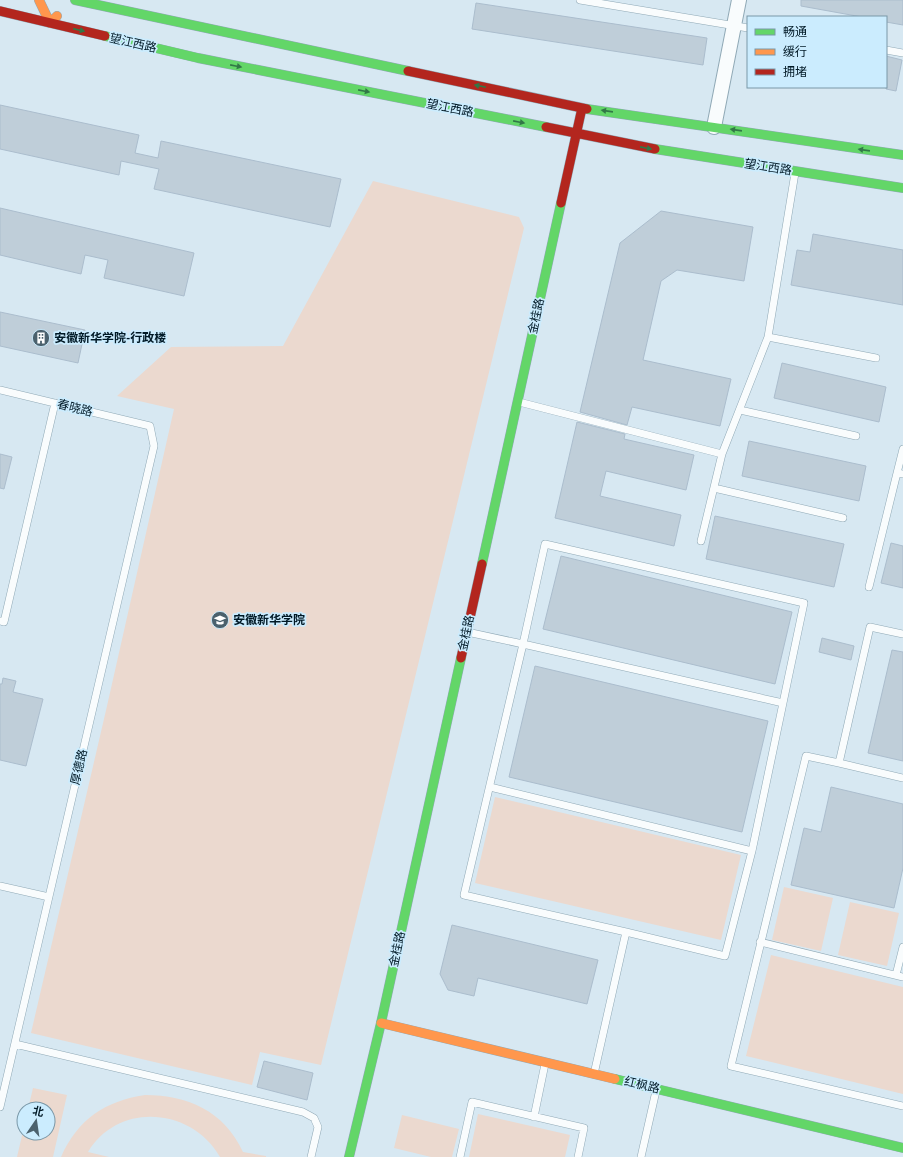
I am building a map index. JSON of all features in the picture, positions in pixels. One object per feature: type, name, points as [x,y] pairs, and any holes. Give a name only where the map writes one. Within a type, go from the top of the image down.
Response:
[{"type":"main road","points":[[40,0],[50,23],[73,3],[582,108],[903,155]]},
{"type":"main road","name":"望江西路","points":[[0,11],[198,58],[576,134],[665,151],[903,188]]},
{"type":"main road","name":"金桂路","points":[[349,1157],[381,1023],[582,108]]},
{"type":"main road","name":"红枫路","points":[[381,1023],[898,1148]]},
{"type":"street","points":[[714,127],[741,27],[739,0]]},
{"type":"lane","points":[[580,0],[741,27]]},
{"type":"lane","points":[[887,50],[903,53]]},
{"type":"lane","points":[[702,541],[722,454],[768,337],[796,171]]},
{"type":"lane","points":[[768,337],[876,358]]},
{"type":"lane","name":"春晓路","points":[[0,390],[150,426]]},
{"type":"lane","points":[[517,402],[722,454]]},
{"type":"lane","points":[[0,621],[4,622],[55,403]]},
{"type":"lane","points":[[740,410],[856,436]]},
{"type":"lane","name":"厚德路","points":[[0,1107],[154,446],[150,426]]},
{"type":"lane","points":[[870,587],[900,474],[903,449]]},
{"type":"lane","points":[[714,488],[843,518]]},
{"type":"lane","points":[[545,544],[804,603],[783,703],[752,851],[725,956],[464,895],[545,544]]},
{"type":"lane","points":[[839,763],[870,627],[903,634]]},
{"type":"lane","points":[[466,631],[783,703]]},
{"type":"lane","points":[[903,778],[806,756],[731,1066],[903,1106]]},
{"type":"lane","points":[[490,787],[752,851]]},
{"type":"lane","points":[[0,886],[49,897]]},
{"type":"lane","points":[[594,1074],[626,932]]},
{"type":"lane","points":[[760,942],[900,976],[903,947]]},
{"type":"lane","points":[[15,1044],[303,1112],[314,1118],[318,1127],[311,1157]]},
{"type":"lane","points":[[534,1117],[545,1062]]},
{"type":"lane","points":[[640,1157],[657,1089]]},
{"type":"lane","points":[[460,1157],[472,1102],[584,1128],[578,1157]]},
{"type":"shaded area","points":[[373,181],[519,217],[524,228],[321,1065],[260,1052],[252,1085],[31,1033],[174,409],[117,396],[171,347],[283,346]]},
{"type":"shaded area","points":[[495,797],[741,855],[721,940],[475,883]]},
{"type":"shaded area","points":[[784,887],[833,898],[821,951],[772,940]]},
{"type":"shaded area","points":[[850,902],[899,913],[887,966],[838,955]]},
{"type":"shaded area","points":[[771,955],[903,987],[903,1094],[746,1056]]},
{"type":"shaded area","points":[[33,1088],[67,1095],[53,1157],[17,1157],[21,1141],[56,1141],[56,1101],[30,1101]]},
{"type":"shaded area","points":[[145,1095],[176,1098],[203,1108],[226,1126],[243,1152],[266,1157],[220,1157],[208,1141],[192,1128],[174,1120],[155,1117],[136,1118],[118,1124],[101,1136],[88,1152],[109,1157],[61,1157],[76,1132],[94,1114],[117,1102]]},
{"type":"shaded area","points":[[478,1114],[570,1135],[565,1157],[469,1157]]},
{"type":"shaded area","points":[[402,1115],[459,1129],[452,1157],[431,1157],[394,1148]]},
{"type":"building","points":[[801,0],[903,0],[903,25],[887,22],[887,16],[856,16],[801,6]]},
{"type":"building","points":[[476,3],[707,38],[703,65],[472,29]]},
{"type":"building","points":[[887,56],[902,60],[896,91],[886,89]]},
{"type":"building","points":[[0,105],[139,135],[135,153],[158,158],[161,141],[341,179],[330,227],[154,189],[159,169],[121,161],[119,175],[0,149]]},
{"type":"building","points":[[0,208],[194,253],[184,296],[104,278],[108,260],[85,255],[81,274],[0,255]]},
{"type":"building","points":[[661,211],[753,227],[744,281],[677,270],[661,281],[643,360],[731,379],[720,426],[632,407],[627,425],[580,412],[620,243]]},
{"type":"building","points":[[813,234],[903,250],[903,305],[791,285],[797,250],[810,252]]},
{"type":"building","name":"安徽新华学院-行政楼","points":[[0,312],[85,330],[78,363],[0,346]]},
{"type":"building","points":[[782,363],[886,387],[879,422],[774,398]]},
{"type":"building","points":[[577,422],[625,434],[624,439],[694,455],[686,490],[606,471],[600,496],[681,515],[674,546],[555,518]]},
{"type":"building","points":[[749,441],[866,466],[859,501],[742,476]]},
{"type":"building","points":[[0,454],[12,457],[4,489],[0,488]]},
{"type":"building","points":[[715,516],[844,544],[834,587],[706,559]]},
{"type":"building","points":[[891,543],[903,546],[903,588],[881,583]]},
{"type":"building","points":[[561,556],[792,612],[775,684],[543,629]]},
{"type":"building","points":[[822,638],[854,646],[851,660],[819,652]]},
{"type":"building","points":[[892,650],[903,652],[903,761],[868,753]]},
{"type":"building","points":[[535,666],[768,721],[742,832],[509,777]]},
{"type":"building","points":[[3,678],[16,681],[13,692],[43,699],[26,766],[0,760],[0,684],[2,684]]},
{"type":"building","points":[[831,787],[903,804],[903,868],[894,908],[791,885],[804,828],[821,832]]},
{"type":"building","points":[[452,925],[598,960],[587,1004],[478,978],[474,996],[448,990],[440,974]]},
{"type":"building","points":[[264,1061],[313,1073],[307,1100],[257,1087]]},
{"type":"traffic: fast","points":[[75,0],[408,71]]},
{"type":"traffic: fast","points":[[105,36],[198,58],[546,127]]},
{"type":"traffic: fast","points":[[587,109],[903,155]]},
{"type":"traffic: fast","points":[[655,149],[903,188]]},
{"type":"traffic: fast","points":[[482,564],[561,203]]},
{"type":"traffic: fast","points":[[349,1157],[381,1023],[461,658]]},
{"type":"traffic: fast","points":[[615,1079],[903,1148]]},
{"type":"traffic: slow","points":[[39,0],[50,23],[57,16]]},
{"type":"traffic: slow","points":[[381,1023],[615,1079]]},
{"type":"traffic: jam","points":[[0,11],[105,36]]},
{"type":"traffic: jam","points":[[408,71],[587,109]]},
{"type":"traffic: jam","points":[[561,203],[582,108]]},
{"type":"traffic: jam","points":[[546,127],[655,149]]},
{"type":"traffic: jam","points":[[461,658],[482,564]]},
{"type":"place","name":"安徽新华学院-行政楼","points":[[41,338]]},
{"type":"place","name":"安徽新华学院","points":[[220,620]]}]
